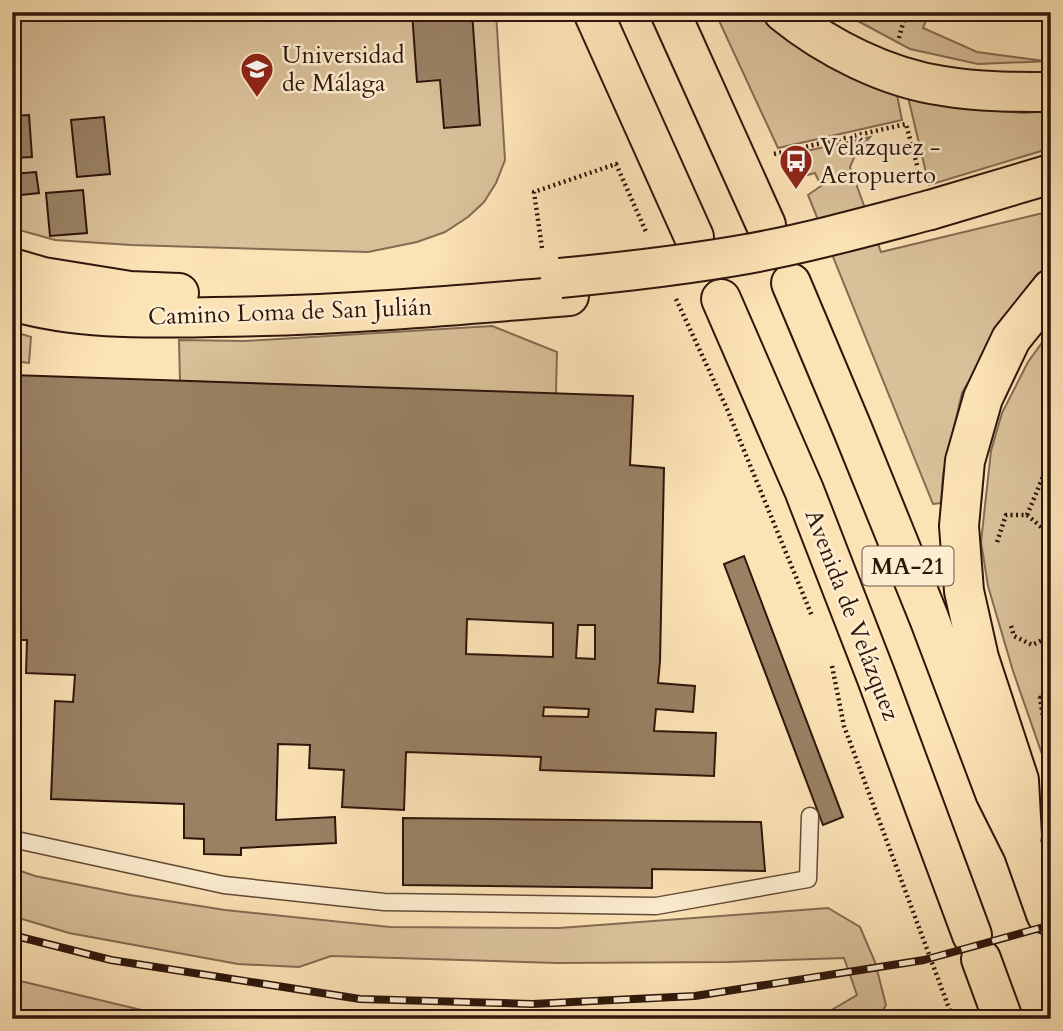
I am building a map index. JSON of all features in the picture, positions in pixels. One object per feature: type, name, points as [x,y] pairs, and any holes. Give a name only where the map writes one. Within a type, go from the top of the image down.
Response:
[{"type":"main road","points":[[593,12],[694,237]]},
{"type":"main road","points":[[670,12],[766,225]]},
{"type":"main road","points":[[783,12],[845,53],[896,75],[941,86],[1000,93],[1051,92]]},
{"type":"main road","points":[[557,275],[661,285],[752,271],[844,251],[929,205],[1051,174]]},
{"type":"main road","points":[[929,205],[1051,193]]},
{"type":"main road","name":"Camino Loma de San Julián","points":[[12,268],[43,277],[130,291],[258,296],[447,289],[557,275]]},
{"type":"main road","name":"Camino Loma de San Julián","points":[[12,301],[41,310],[122,318],[272,316],[453,306],[557,275]]},
{"type":"main road","name":"MA-21","points":[[791,284],[923,605],[995,793],[1023,849],[1046,914]]},
{"type":"main road","points":[[1023,849],[1020,780],[979,658],[964,590],[959,526],[965,461],[983,398],[1011,339],[1051,289]]},
{"type":"main road","name":"Avenida de Velázquez","points":[[721,299],[804,490],[1003,1019]]},
{"type":"lane","points":[[12,839],[224,885],[384,902],[656,906],[808,879],[810,816]]},
{"type":"path","points":[[898,43],[906,12]]},
{"type":"path","points":[[774,154],[906,124],[929,205]]},
{"type":"path","points":[[557,275],[534,192],[616,164]]},
{"type":"path","points":[[727,410],[816,627]]},
{"type":"path","points":[[1027,515],[1051,458]]},
{"type":"path","points":[[996,543],[1006,515],[1027,515],[1046,531],[1051,559]]},
{"type":"path","points":[[1008,618],[1014,636],[1032,645],[1051,636]]},
{"type":"path","points":[[832,665],[844,726],[953,1019]]},
{"type":"path","points":[[1051,692],[1040,698],[1043,717],[1051,729]]},
{"type":"shaded area","name":"Universidad de Málaga","points":[[12,12],[496,12],[505,160],[496,183],[484,202],[468,217],[445,232],[417,242],[368,252],[55,240],[12,228]]},
{"type":"shaded area","points":[[715,12],[759,12],[798,42],[897,95],[902,120],[778,148]]},
{"type":"shaded area","points":[[841,12],[929,12],[923,28],[977,52],[1051,61],[978,64],[910,49]]},
{"type":"shaded area","points":[[908,97],[968,108],[1023,113],[1051,111],[1051,148],[929,185]]},
{"type":"shaded area","points":[[870,137],[856,153],[850,167],[881,252],[1051,211],[1051,271],[1013,307],[962,393],[943,475],[941,503],[933,504],[808,195],[821,186],[815,173],[793,179],[783,156]]},
{"type":"shaded area","points":[[492,326],[557,352],[556,394],[180,381],[179,340],[245,341]]},
{"type":"shaded area","points":[[1051,330],[1051,780],[1013,671],[988,586],[981,542],[991,451],[1002,413],[1028,362]]},
{"type":"shaded area","points":[[12,331],[31,337],[29,363],[12,361]]},
{"type":"shaded area","points":[[12,868],[35,876],[130,895],[225,910],[390,927],[559,928],[828,908],[860,927],[875,962],[886,1005],[877,1019],[800,1019],[823,1015],[857,995],[844,958],[557,963],[331,956],[299,967],[238,964],[69,933],[12,916]]},
{"type":"shaded area","points":[[12,979],[179,1019],[12,1019]]},
{"type":"building","points":[[12,12],[19,12],[21,43],[12,44]]},
{"type":"building","points":[[412,12],[472,12],[480,125],[444,128],[440,80],[417,82]]},
{"type":"building","points":[[29,115],[32,157],[12,158],[12,116]]},
{"type":"building","points":[[104,117],[110,174],[77,177],[71,120]]},
{"type":"building","points":[[36,172],[39,193],[12,196],[12,174]]},
{"type":"building","points":[[83,190],[87,233],[50,236],[46,193]]},
{"type":"building","points":[[12,375],[633,396],[630,465],[664,468],[658,683],[695,686],[693,712],[656,709],[654,731],[716,733],[714,776],[540,770],[541,757],[406,752],[404,810],[342,807],[344,770],[309,768],[310,745],[278,744],[276,820],[335,817],[336,843],[241,848],[241,855],[204,854],[204,839],[184,838],[184,804],[51,799],[55,701],[73,702],[75,675],[26,673],[27,640],[19,640],[12,790]],"holes":[[[467,619],[553,623],[553,657],[466,654]],[[578,625],[595,625],[595,659],[576,658]],[[544,707],[589,709],[588,717],[543,716]]]},
{"type":"building","points":[[744,556],[843,817],[823,825],[724,564]]},
{"type":"building","points":[[403,818],[761,822],[765,871],[652,869],[652,888],[403,885]]},
{"type":"railway","points":[[12,935],[111,960],[360,999],[532,1004],[695,996],[924,960],[1051,925]]},
{"type":"place","name":"Universidad de Málaga","points":[[257,99]]},
{"type":"place","name":"Velázquez - Aeropuerto","points":[[796,191]]}]
